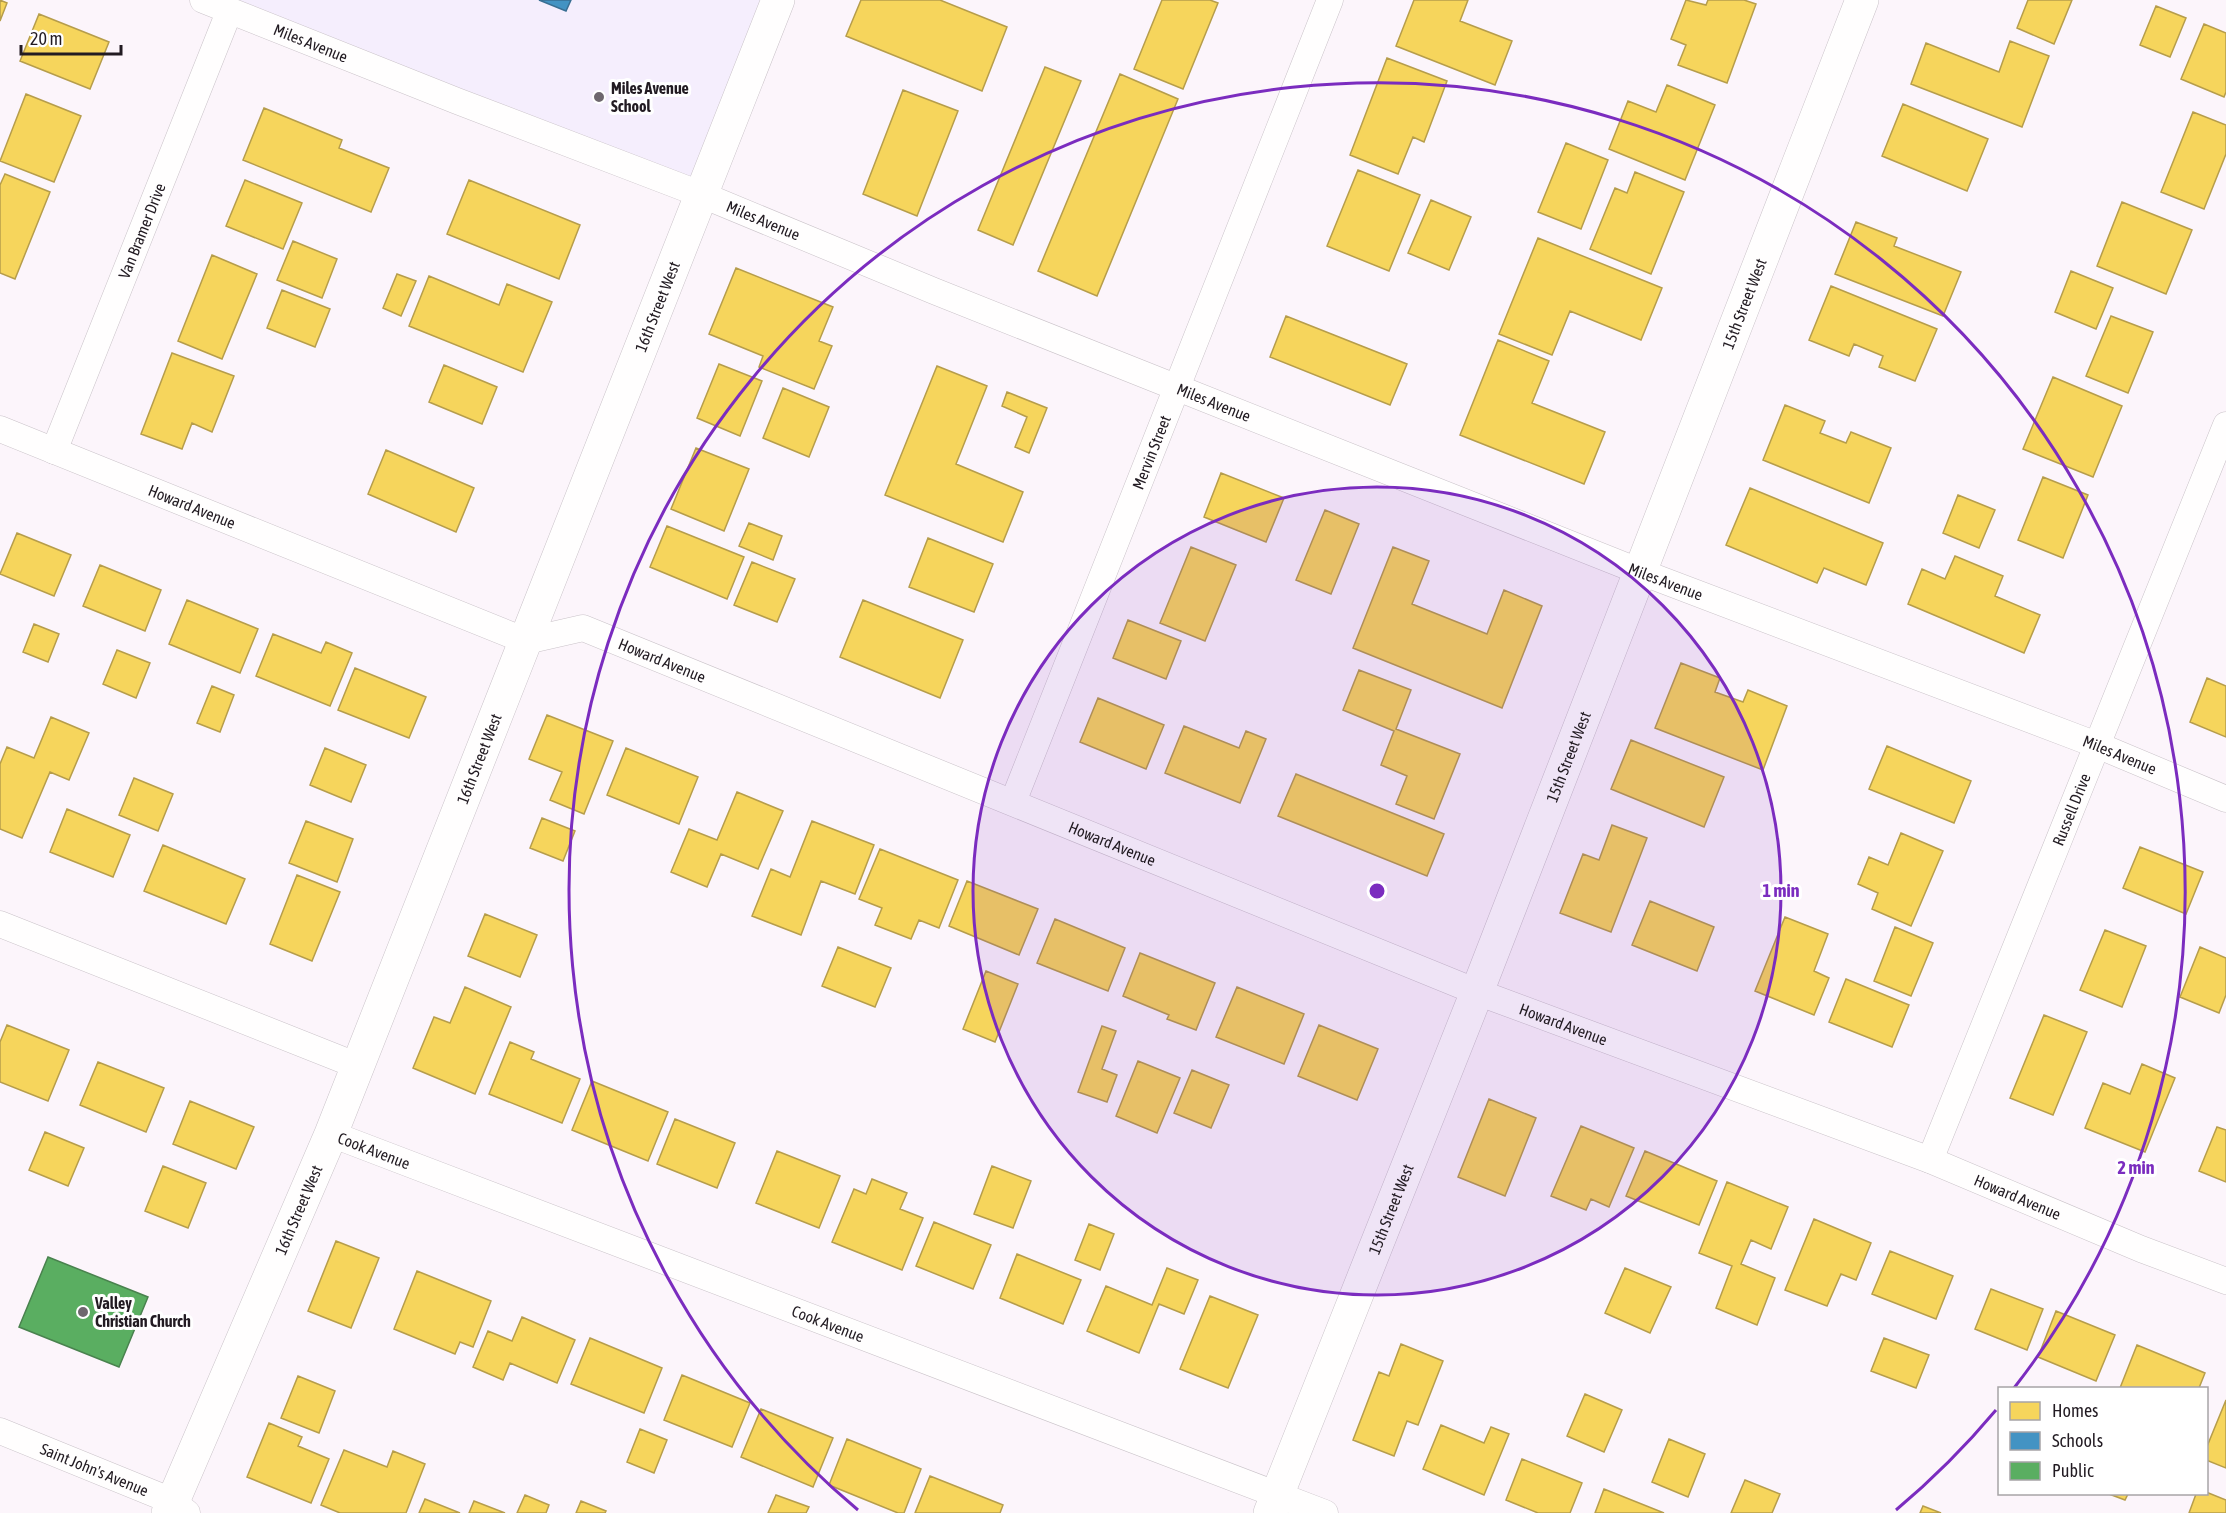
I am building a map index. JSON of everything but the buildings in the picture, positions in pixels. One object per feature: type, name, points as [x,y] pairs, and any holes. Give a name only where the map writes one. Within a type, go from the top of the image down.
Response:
[{"type":"street","name":"Miles Avenue","points":[[202,0],[700,194],[1177,388],[1641,572],[2097,745],[2226,799]]},
{"type":"street","name":"16th Street West","points":[[176,1509],[331,1134],[778,0]]},
{"type":"street","name":"Mervin Street","points":[[1013,802],[1330,0]]},
{"type":"street","name":"15th Street West","points":[[1274,1503],[1477,992],[1863,0]]},
{"type":"street","name":"Van Bramer Drive","points":[[54,451],[230,12]]},
{"type":"street","name":"Russell Drive","points":[[1930,1160],[2226,425]]},
{"type":"street","name":"Howard Avenue","points":[[0,429],[526,641],[583,628],[1477,992],[1930,1160],[2141,1249],[2226,1281]]},
{"type":"street","points":[[0,924],[358,1066]]},
{"type":"street","name":"Cook Avenue","points":[[331,1134],[1274,1503],[1325,1513]]},
{"type":"street","name":"Saint John's Avenue","points":[[0,1431],[176,1509]]},
{"type":"shaded area","name":"Miles Avenue School","points":[[217,0],[778,0],[700,194]]},
{"type":"place","name":"Miles Avenue School","points":[[599,97]]},
{"type":"place","name":"Valley Christian Church","points":[[83,1312]]}]
